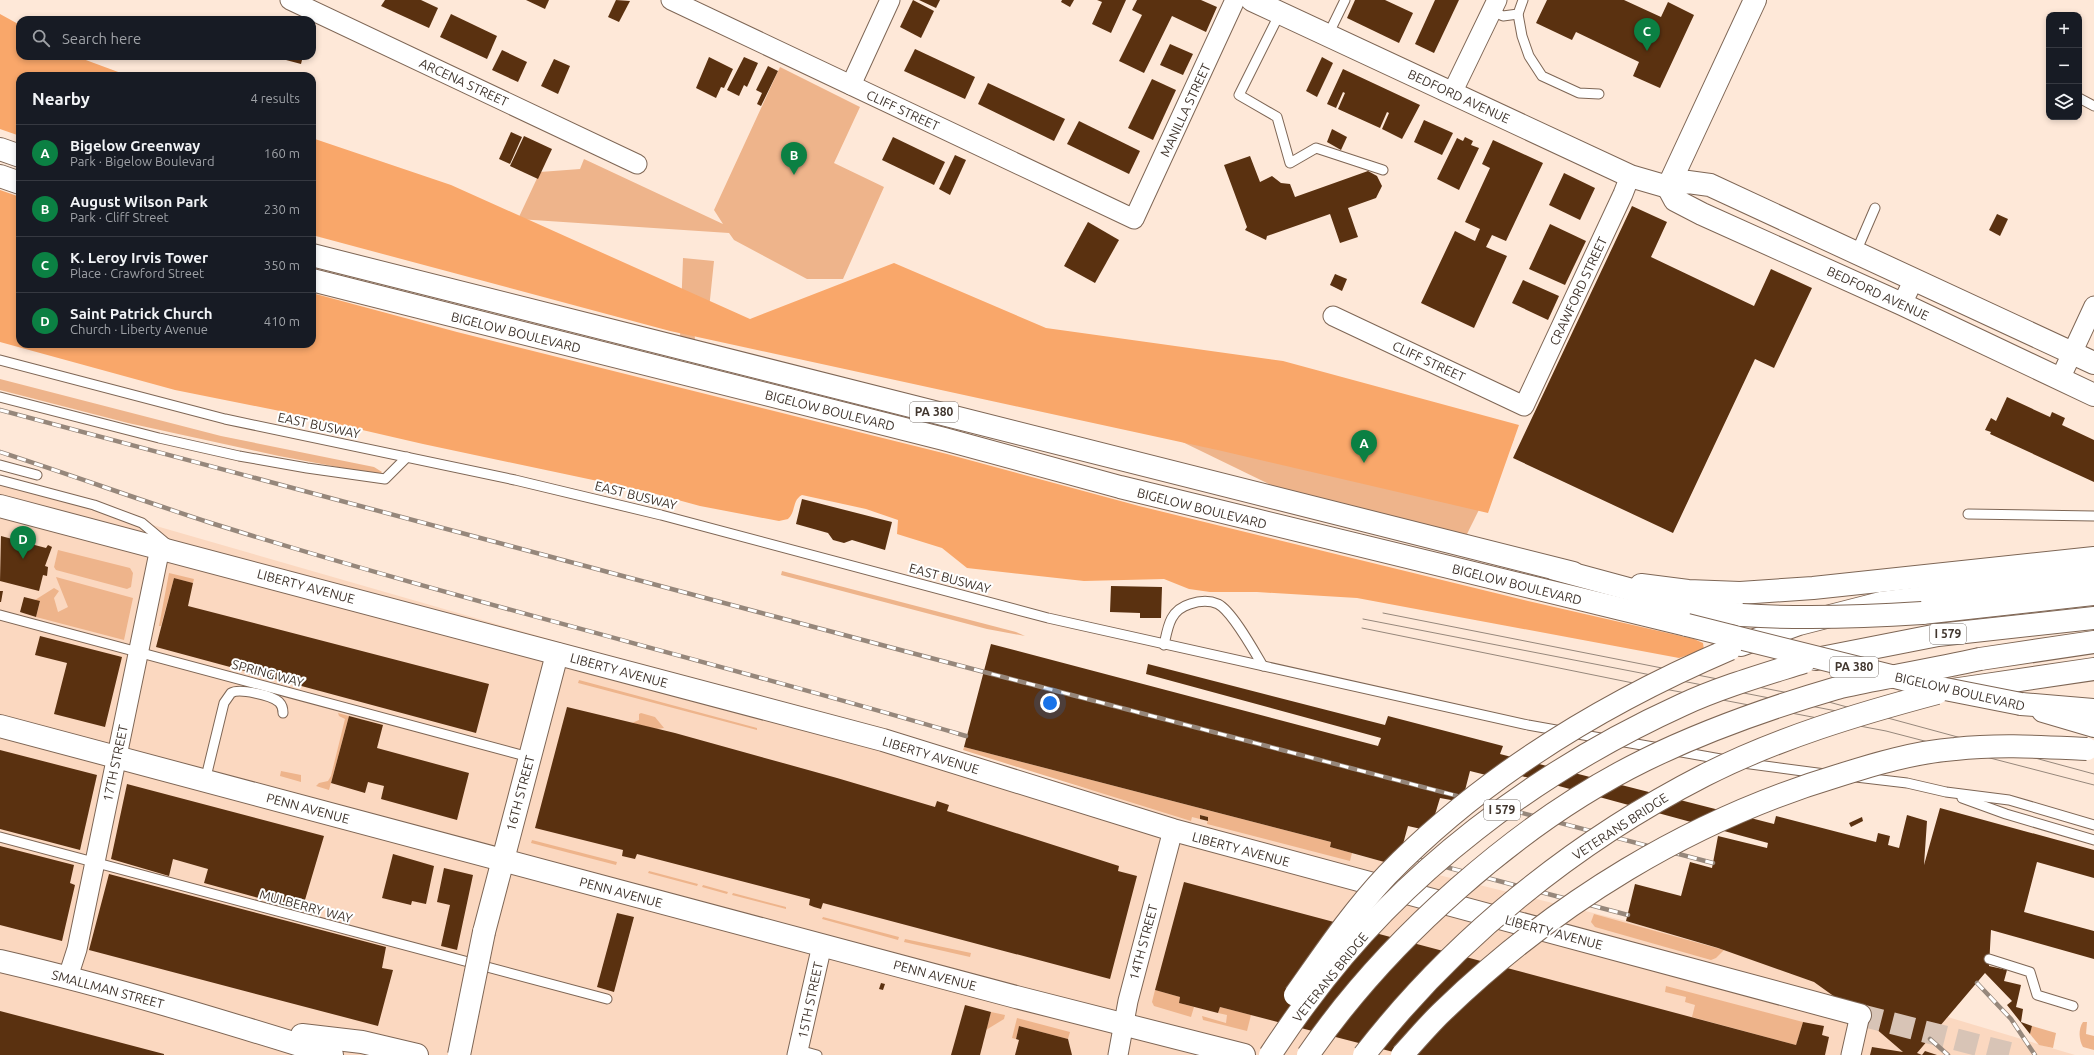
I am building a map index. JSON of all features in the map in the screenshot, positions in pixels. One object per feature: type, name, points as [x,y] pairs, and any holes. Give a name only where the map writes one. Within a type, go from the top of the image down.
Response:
[{"type":"main road","name":"BEDFORD AVENUE","points":[[1252,0],[1630,176],[1668,187],[1675,200],[1902,304],[2094,395]]},
{"type":"main road","points":[[1668,187],[1755,0]]},
{"type":"main road","points":[[0,149],[16,155]]},
{"type":"main road","points":[[0,176],[16,182]]},
{"type":"main road","points":[[1668,187],[1688,182],[1710,185],[2094,363]]},
{"type":"main road","name":"BIGELOW BOULEVARD","points":[[316,255],[1556,570],[1625,583],[1664,588],[1740,593],[1812,588],[2094,558]]},
{"type":"main road","name":"BIGELOW BOULEVARD","points":[[316,281],[944,439],[1120,487],[1935,687],[2021,704],[2094,726]]},
{"type":"main road","name":"LIBERTY AVENUE","points":[[0,506],[883,740],[1172,830],[1860,1015]]},
{"type":"main road","points":[[1556,570],[1699,608],[1742,615],[1798,618],[1842,618],[1922,613],[2094,594]]},
{"type":"main road","points":[[1255,1055],[1342,928],[1387,876],[1440,826],[1504,775],[1561,736],[1638,692],[1686,668],[1730,649],[1799,624],[1881,603],[2094,576]]},
{"type":"main road","name":"VETERANS BRIDGE","points":[[1270,1055],[1307,1001],[1353,945],[1403,893],[1446,853],[1496,815],[1596,747],[1698,699],[1741,682],[1804,662],[1938,635],[2094,618]]},
{"type":"main road","points":[[1308,1055],[1325,1030],[1363,984],[1454,892],[1512,844],[1567,806],[1644,760],[1707,732],[1773,708],[1840,687],[1980,659],[2094,642]]},
{"type":"main road","name":"16TH STREET","points":[[459,1055],[484,932],[557,654]]},
{"type":"main road","name":"VETERANS BRIDGE","points":[[1364,1055],[1416,994],[1490,921],[1550,873],[1646,807],[1706,775],[1762,750],[1828,724],[1937,693],[1997,682],[2094,670]]},
{"type":"main road","points":[[2021,704],[2094,710]]},
{"type":"main road","name":"PENN AVENUE","points":[[0,726],[822,945],[1244,1055]]},
{"type":"main road","points":[[1402,1055],[1444,1010],[1536,930],[1652,854],[1715,822],[1800,787],[1891,760],[1954,748],[2026,746],[2094,750]]},
{"type":"main road","name":"SMALLMAN STREET","points":[[0,961],[68,977],[216,1019],[332,1055]]},
{"type":"main road","name":"SMALLMAN STREET","points":[[216,1019],[291,1034],[362,1042],[416,1055]]},
{"type":"street","name":"ARCENA STREET","points":[[290,0],[637,164]]},
{"type":"street","name":"CLIFF STREET","points":[[671,0],[1134,219]]},
{"type":"street","points":[[851,85],[890,0]]},
{"type":"street","name":"MANILLA STREET","points":[[1134,219],[1235,0]]},
{"type":"street","points":[[1452,93],[1495,6]]},
{"type":"street","name":"CRAWFORD STREET","points":[[1524,406],[1630,176]]},
{"type":"street","points":[[1902,304],[1914,279]]},
{"type":"street","points":[[2060,379],[2094,306]]},
{"type":"street","name":"CLIFF STREET","points":[[1333,316],[1524,406]]},
{"type":"street","name":"17TH STREET","points":[[68,977],[77,949],[139,652],[169,551]]},
{"type":"street","name":"14TH STREET","points":[[1118,1055],[1123,1024],[1172,830]]},
{"type":"street","name":"15TH STREET","points":[[798,1053],[822,945]]},
{"type":"street","points":[[1851,1055],[1860,1015]]},
{"type":"lane","points":[[1328,35],[1345,0]]},
{"type":"lane","points":[[1523,0],[1518,14],[1522,36],[1529,56],[1542,76],[1579,93],[1599,94]]},
{"type":"lane","points":[[1495,6],[1503,16],[1518,14]]},
{"type":"lane","points":[[1280,13],[1239,95],[1277,117],[1290,163],[1316,148],[1383,170]]},
{"type":"lane","points":[[2082,100],[2094,106]]},
{"type":"lane","points":[[1856,252],[1875,208]]},
{"type":"lane","name":"EAST BUSWAY","points":[[0,360],[225,419],[515,480],[661,515],[990,603],[1164,645],[1528,725],[1767,767],[1907,783],[1946,792]]},
{"type":"lane","points":[[0,397],[159,438],[307,468],[385,479],[407,457]]},
{"type":"lane","points":[[0,465],[37,475]]},
{"type":"lane","points":[[0,480],[94,505],[142,523],[169,551]]},
{"type":"lane","points":[[1968,514],[2094,516]]},
{"type":"lane","points":[[1164,645],[1168,625],[1177,611],[1196,602],[1208,601],[1218,604],[1228,613],[1263,666]]},
{"type":"lane","name":"SPRING WAY","points":[[0,615],[529,757]]},
{"type":"lane","points":[[205,781],[224,703],[231,693],[240,690],[272,698],[281,704],[283,713]]},
{"type":"lane","points":[[1946,792],[2009,800],[2094,825]]},
{"type":"lane","points":[[1946,792],[2006,814],[2094,840]]},
{"type":"lane","name":"MULBERRY WAY","points":[[0,837],[607,999]]},
{"type":"lane","points":[[1989,960],[2030,972],[2037,995],[2073,1006]]},
{"type":"lane","points":[[453,1055],[472,962]]},
{"type":"lane","points":[[798,1053],[817,1055]]},
{"type":"shaded area","points":[[0,14],[16,23],[16,60],[86,60],[118,72],[16,72],[16,135],[0,129]]},
{"type":"shaded area","points":[[780,67],[860,107],[834,163],[884,187],[843,279],[807,279],[734,240],[729,233],[518,219],[540,172],[580,169],[584,159],[723,224],[714,210]]},
{"type":"shaded area","points":[[316,139],[451,185],[750,319],[894,263],[1046,328],[1283,361],[1519,425],[1488,513],[1222,451],[670,331],[316,236]]},
{"type":"shaded area","points":[[0,190],[16,196],[16,346],[0,342]]},
{"type":"shaded area","points":[[683,258],[714,261],[709,309],[694,316],[695,342],[680,338]]},
{"type":"shaded area","points":[[316,294],[457,332],[947,454],[1139,506],[1528,601],[1694,639],[1703,643],[1704,650],[1679,658],[1357,598],[1257,592],[1210,592],[1189,589],[1164,579],[1084,581],[967,568],[942,548],[897,534],[898,520],[866,509],[802,495],[795,503],[792,513],[788,519],[779,521],[700,506],[645,491],[423,444],[280,411],[175,390],[22,348],[316,348]]},
{"type":"shaded area","points":[[0,379],[221,436],[374,467],[382,472],[380,474],[375,474],[279,456],[128,423],[0,390]]},
{"type":"shaded area","points":[[1166,434],[1514,439],[1466,536],[1277,488]]},
{"type":"shaded area","points":[[0,481],[951,755],[1626,921],[2075,1055],[0,1055]]},
{"type":"shaded area","points":[[58,550],[130,568],[133,573],[131,587],[127,589],[56,570],[54,567]]},
{"type":"shaded area","points":[[782,571],[1016,632],[1025,636],[987,629],[781,575]]},
{"type":"shaded area","points":[[169,573],[194,579],[193,583],[174,578],[161,626],[159,626]]},
{"type":"shaded area","points":[[56,577],[133,598],[124,640],[36,617],[40,602],[35,600],[54,588],[59,591],[54,598],[58,612],[68,607]]},
{"type":"shaded area","points":[[579,680],[757,728],[757,730],[578,683]]},
{"type":"shaded area","points":[[338,713],[349,716],[329,790],[316,786],[319,783],[328,781],[331,776],[345,719],[339,716]]},
{"type":"shaded area","points":[[641,713],[655,717],[664,728],[656,729],[632,723],[639,720],[639,714]]},
{"type":"shaded area","points":[[964,747],[1331,842],[1330,847],[1352,853],[1350,861],[1207,824],[1208,817],[1200,815],[1200,819],[1192,817],[1191,821],[963,750]]},
{"type":"shaded area","points":[[281,771],[301,775],[301,782],[280,776]]},
{"type":"shaded area","points":[[532,840],[617,862],[616,865],[531,843]]},
{"type":"shaded area","points":[[649,871],[698,884],[697,886],[648,873]]},
{"type":"shaded area","points":[[703,885],[728,892],[727,894],[702,887]]},
{"type":"shaded area","points":[[733,893],[786,907],[786,909],[732,895]]},
{"type":"shaded area","points":[[1594,914],[1724,950],[1716,958],[1711,960],[1595,927],[1591,922]]},
{"type":"shaded area","points":[[823,917],[899,937],[898,940],[822,919]]},
{"type":"shaded area","points":[[905,939],[971,953],[970,957],[904,942]]},
{"type":"shaded area","points":[[1666,986],[1803,1022],[1796,1045],[1692,1017],[1695,1005],[1685,1002],[1686,997],[1665,992]]},
{"type":"shaded area","points":[[1155,990],[1180,997],[1179,1003],[1194,1007],[1191,1017],[1154,1006],[1152,1002]]},
{"type":"shaded area","points":[[1220,1007],[1251,1015],[1247,1031],[1203,1020],[1202,1016],[1226,1023],[1227,1015],[1218,1013]]},
{"type":"shaded area","points":[[991,1012],[1005,1015],[1004,1019],[986,1030]]},
{"type":"shaded area","points":[[1017,1018],[1070,1032],[1068,1039],[1019,1026],[1016,1039],[1012,1038]]},
{"type":"shaded area","points":[[2083,1022],[2087,1022],[2086,1034],[2094,1036],[2094,1050],[2083,1047],[2080,1038],[2080,1031]]},
{"type":"shaded area","points":[[2032,1026],[2056,1033],[2053,1048],[2039,1045],[2030,1034]]},
{"type":"building","points":[[385,0],[421,0],[438,8],[429,28],[381,6]]},
{"type":"building","points":[[526,0],[549,0],[545,9]]},
{"type":"building","points":[[616,0],[630,1],[619,22],[608,17]]},
{"type":"building","points":[[913,0],[934,11],[921,38],[900,27]]},
{"type":"building","points":[[919,0],[940,0],[936,8]]},
{"type":"building","points":[[1062,0],[1074,0],[1070,7],[1061,2]]},
{"type":"building","points":[[1097,0],[1126,0],[1111,33],[1092,24],[1102,2]]},
{"type":"building","points":[[1137,0],[1201,0],[1217,7],[1206,32],[1172,16],[1144,73],[1119,61],[1142,15],[1132,10]]},
{"type":"building","points":[[1355,0],[1385,0],[1413,13],[1399,43],[1347,18]]},
{"type":"building","points":[[1435,0],[1459,0],[1434,53],[1415,44]]},
{"type":"building","points":[[1547,0],[1624,0],[1661,17],[1668,2],[1694,15],[1660,88],[1633,76],[1639,62],[1576,32],[1572,40],[1536,23]]},
{"type":"building","points":[[451,14],[497,36],[487,59],[440,37]]},
{"type":"building","points":[[1170,44],[1193,54],[1183,75],[1160,65]]},
{"type":"building","points":[[915,49],[975,77],[965,99],[904,71]]},
{"type":"building","points":[[502,50],[527,62],[518,82],[492,70]]},
{"type":"building","points":[[709,57],[733,69],[724,88],[721,87],[716,98],[696,88]]},
{"type":"building","points":[[744,57],[758,63],[747,87],[744,85],[739,96],[727,90]]},
{"type":"building","points":[[1322,57],[1333,63],[1317,97],[1306,91]]},
{"type":"building","points":[[554,59],[570,66],[558,94],[541,86]]},
{"type":"building","points":[[286,60],[302,60],[301,64]]},
{"type":"building","points":[[768,66],[778,71],[761,106],[757,104],[762,93],[756,90]]},
{"type":"building","points":[[1343,69],[1420,105],[1402,139],[1382,129],[1389,113],[1387,112],[1380,128],[1338,109],[1345,93],[1343,92],[1336,108],[1327,104]]},
{"type":"building","points":[[1152,79],[1176,90],[1153,140],[1128,128]]},
{"type":"building","points":[[988,83],[1065,119],[1054,141],[978,104]]},
{"type":"building","points":[[1424,120],[1453,133],[1442,155],[1414,142]]},
{"type":"building","points":[[1079,121],[1140,151],[1129,174],[1067,144]]},
{"type":"building","points":[[1332,129],[1347,137],[1341,150],[1327,142]]},
{"type":"building","points":[[511,132],[522,137],[510,164],[499,159]]},
{"type":"building","points":[[524,136],[552,149],[538,179],[510,166]]},
{"type":"building","points":[[893,137],[945,162],[934,185],[882,160]]},
{"type":"building","points":[[1465,137],[1473,141],[1471,145],[1479,148],[1459,190],[1437,179],[1457,138],[1463,141]]},
{"type":"building","points":[[1493,140],[1543,163],[1506,241],[1492,235],[1486,247],[1507,256],[1474,328],[1421,303],[1455,231],[1475,241],[1480,229],[1465,222],[1490,168],[1482,164]]},
{"type":"building","points":[[955,155],[966,160],[950,195],[939,189]]},
{"type":"building","points":[[1250,156],[1260,182],[1272,176],[1281,183],[1290,184],[1295,197],[1368,171],[1377,176],[1382,186],[1376,198],[1348,208],[1358,237],[1340,243],[1330,214],[1267,236],[1266,240],[1245,230],[1247,227],[1224,165]]},
{"type":"building","points":[[1564,173],[1595,188],[1580,220],[1549,205]]},
{"type":"building","points":[[1632,206],[1667,222],[1651,257],[1754,306],[1771,269],[1812,288],[1774,368],[1755,359],[1673,533],[1513,458]]},
{"type":"building","points":[[1997,214],[2008,219],[2000,236],[1989,230]]},
{"type":"building","points":[[1088,222],[1119,240],[1095,283],[1064,266]]},
{"type":"building","points":[[1550,224],[1586,241],[1565,285],[1529,269]]},
{"type":"building","points":[[1335,274],[1347,279],[1342,291],[1330,285]]},
{"type":"building","points":[[1523,280],[1559,296],[1548,320],[1512,303]]},
{"type":"building","points":[[2007,397],[2050,417],[2052,412],[2065,418],[2062,425],[2094,440],[2094,482],[1990,434],[1991,432],[1985,430],[1991,418],[1996,421]]},
{"type":"building","points":[[802,499],[892,522],[885,550],[852,540],[844,543],[833,540],[828,533],[796,524]]},
{"type":"building","points":[[1,536],[46,548],[48,545],[52,547],[45,566],[48,567],[47,576],[43,575],[39,591],[0,581]]},
{"type":"building","points":[[174,578],[193,583],[188,606],[489,684],[476,733],[156,647]]},
{"type":"building","points":[[1111,586],[1162,587],[1161,618],[1140,618],[1140,613],[1110,612]]},
{"type":"building","points":[[0,591],[3,591],[1,602],[0,602]]},
{"type":"building","points":[[24,597],[40,601],[36,617],[20,612]]},
{"type":"building","points":[[40,636],[122,657],[105,727],[54,714],[67,663],[35,655]]},
{"type":"building","points":[[991,644],[1378,746],[1381,738],[1146,674],[1148,664],[1385,725],[1388,716],[1503,746],[1500,754],[1774,824],[1776,816],[1876,842],[1878,833],[1890,836],[1888,845],[1899,848],[1907,815],[1927,821],[1924,865],[1940,808],[2094,850],[2094,878],[2037,862],[2024,912],[2094,931],[2094,959],[1991,930],[1989,966],[2007,970],[2004,981],[2021,985],[2016,1007],[2023,1009],[2021,1022],[2032,1026],[2030,1034],[2007,1005],[2012,1001],[1985,973],[1917,1053],[1922,1055],[1870,1055],[1872,1047],[1903,1052],[1860,1015],[1814,982],[1718,948],[1626,921],[1635,884],[1681,896],[1690,862],[1712,868],[1718,836],[1767,848],[1768,843],[1496,769],[1494,777],[1470,771],[1462,802],[1440,798],[1430,831],[1408,826],[1400,855],[1388,863],[1330,847],[1331,842],[964,747]]},
{"type":"building","points":[[567,707],[675,733],[935,807],[937,801],[949,805],[947,811],[1119,866],[1118,871],[1137,876],[1110,979],[823,903],[821,909],[809,905],[810,899],[637,854],[635,859],[622,856],[623,850],[535,828]]},
{"type":"building","points":[[349,716],[383,725],[377,748],[469,773],[457,820],[381,799],[384,786],[368,782],[365,793],[331,783]]},
{"type":"building","points":[[0,750],[97,775],[80,850],[0,829]]},
{"type":"building","points":[[127,784],[324,836],[302,910],[204,883],[208,869],[173,859],[169,876],[111,859]]},
{"type":"building","points":[[1200,815],[1208,817],[1208,821],[1200,819]]},
{"type":"building","points":[[1862,817],[1863,821],[1851,827],[1849,823]]},
{"type":"building","points":[[0,846],[74,865],[70,883],[75,885],[62,941],[0,925]]},
{"type":"building","points":[[393,854],[434,866],[426,904],[412,901],[411,905],[382,898]]},
{"type":"building","points":[[444,868],[473,875],[457,950],[441,946],[450,905],[437,902]]},
{"type":"building","points":[[109,874],[386,947],[382,968],[393,970],[378,1026],[89,950]]},
{"type":"building","points":[[1184,882],[1796,1045],[1803,1022],[1824,1026],[1822,1035],[1829,1037],[1825,1055],[1405,1055],[1220,1007],[1218,1013],[1179,1003],[1180,997],[1155,990]]},
{"type":"building","points":[[617,913],[634,917],[614,992],[597,987]]},
{"type":"building","points":[[881,983],[885,984],[883,990],[879,989]]},
{"type":"building","points":[[965,1005],[991,1012],[980,1055],[951,1055]]},
{"type":"building","points":[[0,1011],[164,1054],[164,1055],[0,1055]]},
{"type":"building","points":[[1019,1026],[1068,1039],[1072,1055],[1015,1055],[1019,1040],[1016,1039]]},
{"type":"building","points":[[1925,1051],[1937,1055],[1922,1055]]},
{"type":"tunnel","points":[[1860,1015],[2017,1055]]},
{"type":"tram line","points":[[1383,613],[1814,698],[2094,774]]},
{"type":"tram line","points":[[1363,619],[1862,716]]},
{"type":"tram line","points":[[1362,628],[1633,683],[1886,731],[2094,785]]},
{"type":"railway","points":[[0,410],[908,652],[1713,863]]},
{"type":"railway","points":[[0,452],[211,523],[305,552],[778,682],[966,736]]},
{"type":"railway","points":[[1400,855],[1628,915]]},
{"type":"railway","points":[[1977,983],[2011,1019],[2035,1055]]},
{"type":"railway","points":[[1930,1039],[1948,1055]]},
{"type":"place","name":"K. Leroy Irvis Tower","points":[[1647,51]]},
{"type":"place","name":"August Wilson Park","points":[[794,175]]},
{"type":"place","name":"Bigelow Greenway","points":[[1364,463]]},
{"type":"place","name":"Saint Patrick Church","points":[[23,559]]}]
